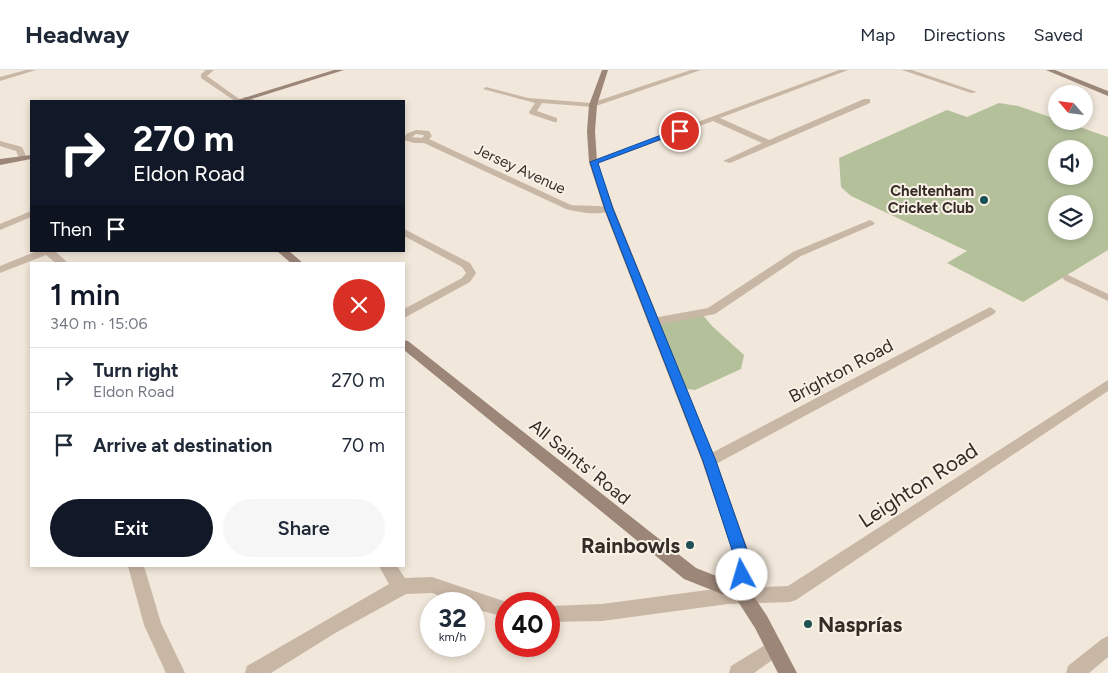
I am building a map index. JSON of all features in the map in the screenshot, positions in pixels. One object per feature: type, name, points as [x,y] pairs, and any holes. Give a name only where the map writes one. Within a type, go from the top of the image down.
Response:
[{"type":"street","points":[[0,79],[33,70]]},
{"type":"street","points":[[212,70],[205,73],[203,77],[242,100]]},
{"type":"street","points":[[247,100],[341,70]]},
{"type":"street","points":[[605,70],[594,104],[591,130],[594,162],[609,209],[709,461],[742,556],[742,594],[761,622],[788,673]]},
{"type":"street","points":[[486,89],[522,99],[594,104],[698,70]]},
{"type":"street","points":[[594,162],[845,70]]},
{"type":"street","points":[[905,70],[972,92]]},
{"type":"street","points":[[1050,70],[1108,94]]},
{"type":"street","points":[[540,101],[533,112],[554,120]]},
{"type":"street","points":[[727,161],[867,101]]},
{"type":"street","points":[[714,118],[768,143]]},
{"type":"street","name":"Jersey Avenue","points":[[424,140],[569,207],[588,210],[609,209]]},
{"type":"street","points":[[0,143],[19,149],[27,158]]},
{"type":"street","points":[[0,162],[27,158]]},
{"type":"street","points":[[0,227],[30,216]]},
{"type":"street","points":[[653,322],[711,311],[796,254],[870,223]]},
{"type":"street","points":[[405,233],[466,265],[471,273],[466,280],[405,313]]},
{"type":"street","points":[[0,270],[45,252]]},
{"type":"street","points":[[48,252],[61,262]]},
{"type":"street","points":[[283,252],[296,262]]},
{"type":"street","points":[[1068,278],[1108,298]]},
{"type":"street","name":"Brighton Road","points":[[709,461],[990,311]]},
{"type":"street","name":"All Saints' Road","points":[[405,345],[690,574],[742,594]]},
{"type":"street","name":"Leighton Road","points":[[560,614],[613,612],[742,594],[790,594],[1108,385]]},
{"type":"street","points":[[136,567],[153,625],[176,673]]},
{"type":"street","points":[[388,567],[401,588]]},
{"type":"street","points":[[254,673],[331,626],[401,588],[422,584],[432,585],[495,606]]},
{"type":"street","points":[[1075,673],[1108,645]]},
{"type":"street","points":[[738,673],[775,648]]},
{"type":"green space","name":"Cheltenham Cricket Club","points":[[999,103],[1018,106],[1048,116],[1048,130],[1088,130],[1108,137],[1108,250],[1023,302],[947,263],[967,251],[851,196],[841,187],[839,158],[947,110],[967,117]]},
{"type":"green space","points":[[702,314],[712,326],[744,355],[741,369],[695,390],[680,388],[653,322]]},
{"type":"place","name":"Cheltenham Cricket Club","points":[[984,200]]},
{"type":"place","name":"Rainbowls","points":[[690,545]]},
{"type":"place","name":"Nasprías","points":[[808,624]]},
{"type":"route","points":[[680,131],[594,162],[609,209],[709,461],[742,556],[742,575]]}]
